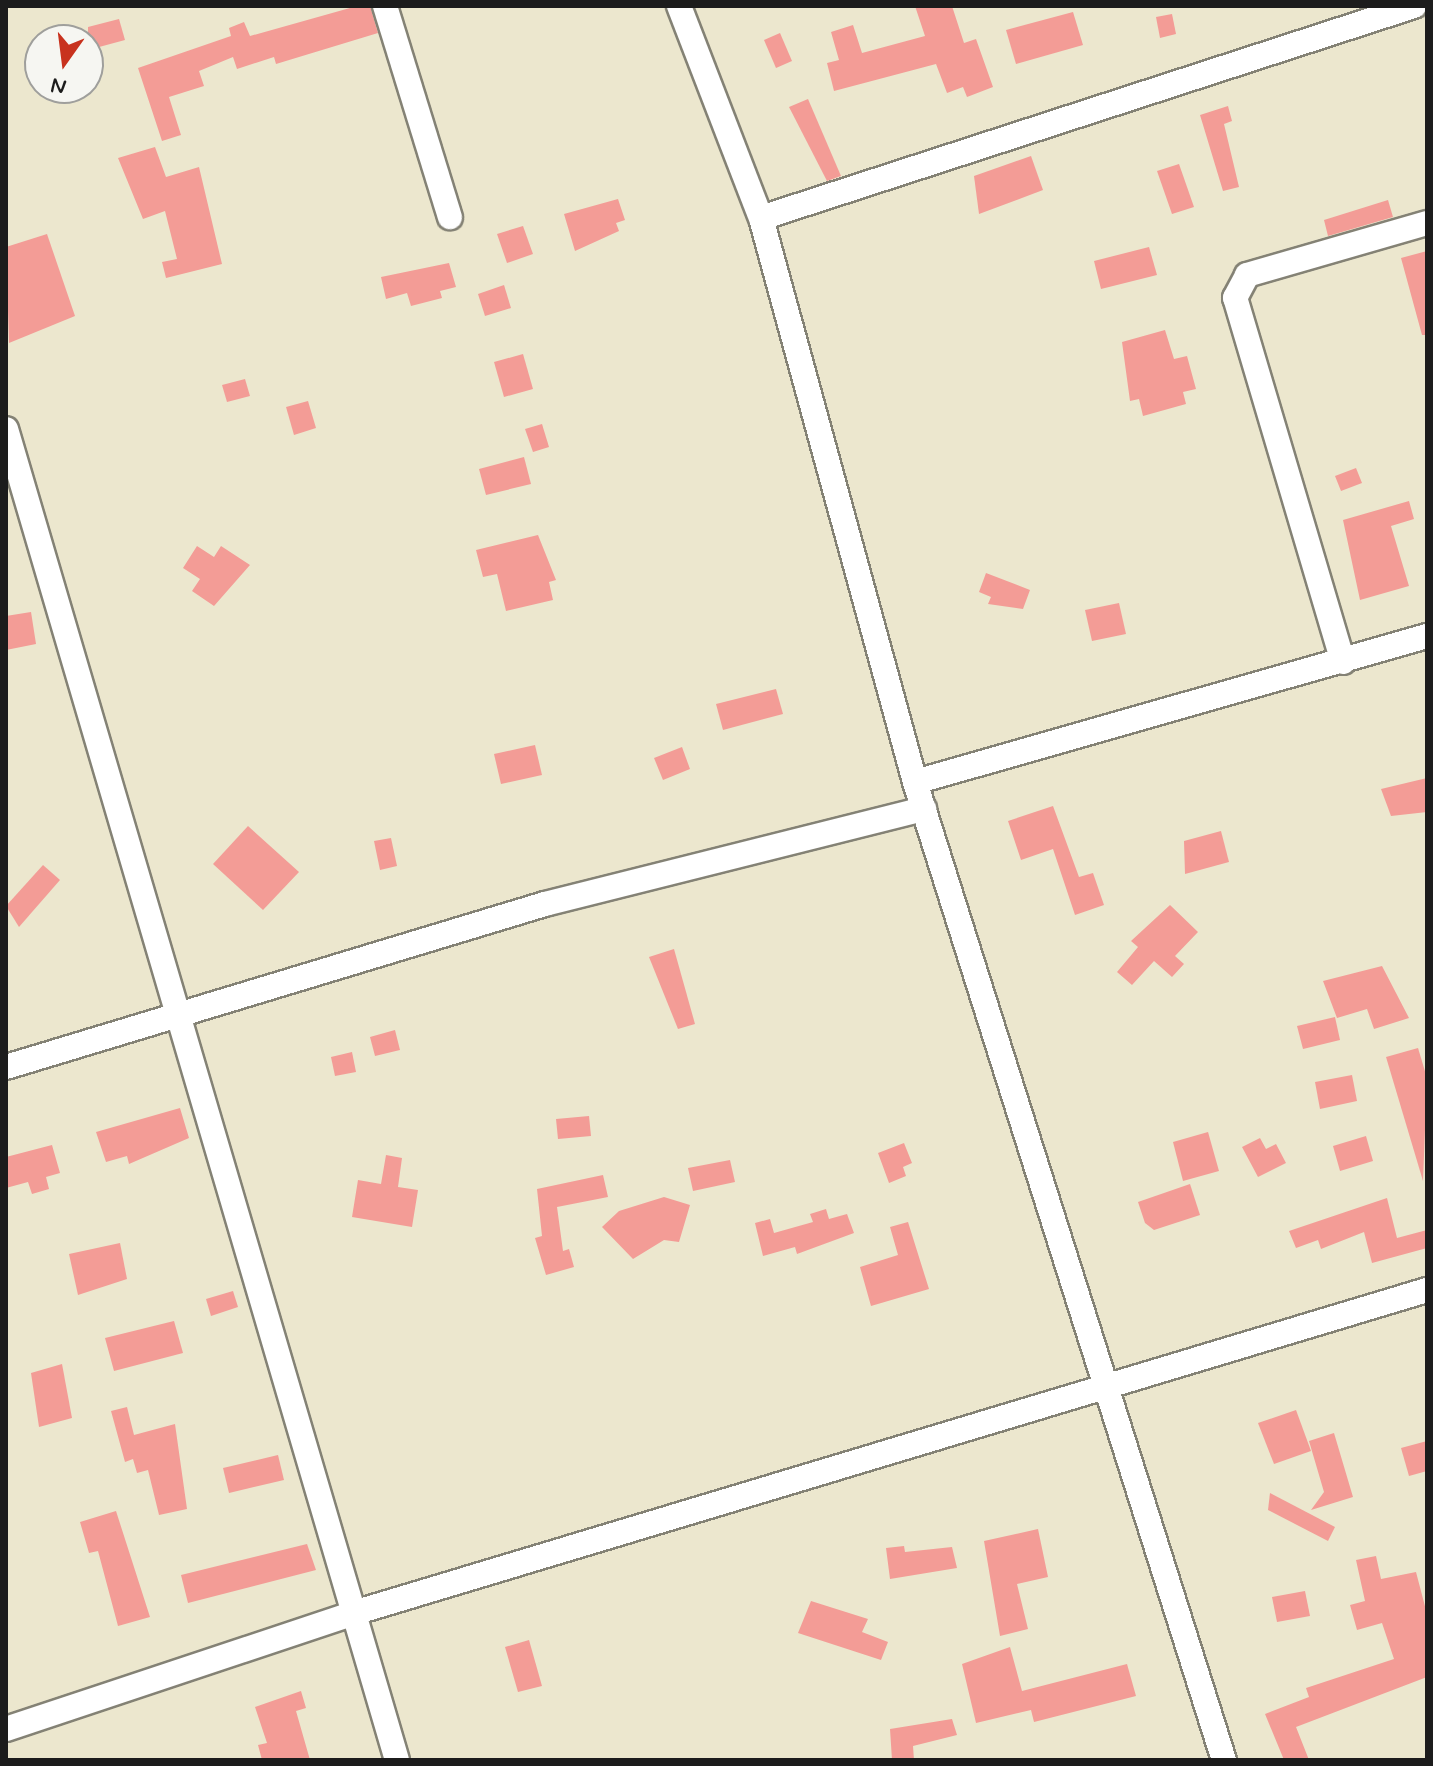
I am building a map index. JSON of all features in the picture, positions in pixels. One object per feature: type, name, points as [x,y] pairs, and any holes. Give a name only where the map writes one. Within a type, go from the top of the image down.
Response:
[{"type":"street","points":[[385,6],[450,217]]},
{"type":"street","points":[[679,6],[761,218],[915,782],[1224,1760]]},
{"type":"street","points":[[761,218],[1414,6]]},
{"type":"street","points":[[1343,662],[1235,298],[1247,275],[1427,223]]},
{"type":"street","points":[[6,429],[174,1014],[357,1612],[397,1760]]},
{"type":"street","points":[[915,782],[1427,636]]},
{"type":"street","points":[[6,1067],[545,904],[924,809]]},
{"type":"street","points":[[6,1729],[357,1612],[1427,1290]]},
{"type":"building","points":[[357,6],[370,6],[378,33],[276,64],[274,57],[237,69],[233,57],[199,71],[204,86],[169,97],[181,135],[162,141],[138,68],[231,36],[229,28],[244,22],[250,36]]},
{"type":"building","points":[[915,6],[952,6],[964,43],[976,39],[993,87],[967,97],[963,87],[947,93],[936,64],[834,91],[827,63],[839,60],[831,32],[853,25],[862,53],[925,36]]},
{"type":"building","points":[[1073,12],[1083,45],[1016,64],[1006,30]]},
{"type":"building","points":[[1172,14],[1176,34],[1160,38],[1156,17]]},
{"type":"building","points":[[119,19],[125,40],[104,46],[104,24],[100,24]]},
{"type":"building","points":[[780,33],[792,61],[776,68],[764,40]]},
{"type":"building","points":[[808,99],[841,176],[827,181],[789,107]]},
{"type":"building","points":[[1228,106],[1232,121],[1224,124],[1239,187],[1223,191],[1200,115]]},
{"type":"building","points":[[155,147],[166,177],[199,167],[222,264],[166,278],[162,262],[177,259],[165,211],[143,219],[118,158]]},
{"type":"building","points":[[1031,156],[1043,190],[979,214],[974,176]]},
{"type":"building","points":[[1179,164],[1194,207],[1172,214],[1157,171]]},
{"type":"building","points":[[618,199],[625,220],[616,223],[619,231],[575,251],[564,214]]},
{"type":"building","points":[[1388,200],[1393,217],[1328,236],[1324,220]]},
{"type":"building","points":[[523,226],[533,254],[507,263],[497,234]]},
{"type":"building","points":[[47,234],[75,316],[9,343],[6,247]]},
{"type":"building","points":[[1149,247],[1157,275],[1101,289],[1094,261]]},
{"type":"building","points":[[1427,251],[1427,335],[1422,335],[1401,258]]},
{"type":"building","points":[[449,263],[456,287],[440,291],[442,298],[411,306],[407,293],[386,299],[381,277]]},
{"type":"building","points":[[504,285],[511,308],[485,316],[478,294]]},
{"type":"building","points":[[1165,330],[1174,359],[1187,356],[1196,389],[1183,392],[1186,404],[1143,416],[1139,399],[1130,401],[1122,342]]},
{"type":"building","points":[[523,354],[533,389],[504,397],[494,362]]},
{"type":"building","points":[[245,379],[250,396],[227,402],[222,385]]},
{"type":"building","points":[[308,401],[316,428],[294,435],[286,407]]},
{"type":"building","points":[[542,424],[549,447],[533,452],[525,429]]},
{"type":"building","points":[[524,457],[531,484],[486,495],[479,469]]},
{"type":"building","points":[[1356,468],[1362,483],[1341,491],[1335,476]]},
{"type":"building","points":[[1409,501],[1414,519],[1391,526],[1409,586],[1360,600],[1343,520]]},
{"type":"building","points":[[538,535],[556,580],[549,582],[553,600],[506,611],[497,574],[483,577],[476,550]]},
{"type":"building","points":[[197,546],[214,557],[221,546],[250,565],[214,606],[192,591],[200,579],[183,568]]},
{"type":"building","points":[[986,573],[1030,590],[1023,609],[988,604],[991,597],[979,592]]},
{"type":"building","points":[[1119,603],[1126,634],[1092,641],[1085,610]]},
{"type":"building","points":[[31,612],[36,644],[6,650],[6,616]]},
{"type":"building","points":[[776,689],[783,714],[723,730],[716,704]]},
{"type":"building","points":[[535,745],[542,775],[501,784],[494,754]]},
{"type":"building","points":[[682,747],[690,769],[663,780],[654,758]]},
{"type":"building","points":[[1427,778],[1427,812],[1391,816],[1381,789]]},
{"type":"building","points":[[1053,806],[1079,877],[1093,873],[1104,905],[1075,915],[1053,849],[1021,860],[1008,821]]},
{"type":"building","points":[[248,826],[299,872],[263,910],[213,864]]},
{"type":"building","points":[[1221,831],[1229,862],[1185,874],[1184,841]]},
{"type":"building","points":[[391,838],[397,866],[380,870],[374,841]]},
{"type":"building","points":[[43,865],[60,880],[19,927],[6,906]]},
{"type":"building","points":[[1170,905],[1198,932],[1175,956],[1184,964],[1172,977],[1154,961],[1132,985],[1117,972],[1138,947],[1131,941]]},
{"type":"building","points":[[674,949],[695,1024],[678,1029],[649,957]]},
{"type":"building","points":[[1382,966],[1409,1018],[1374,1029],[1367,1009],[1337,1018],[1323,981]]},
{"type":"building","points":[[1335,1017],[1340,1040],[1303,1049],[1297,1026]]},
{"type":"building","points":[[395,1030],[400,1050],[375,1056],[370,1037]]},
{"type":"building","points":[[1418,1048],[1427,1078],[1423,1181],[1386,1057]]},
{"type":"building","points":[[352,1052],[356,1072],[335,1076],[331,1057]]},
{"type":"building","points":[[1352,1075],[1357,1101],[1320,1109],[1315,1082]]},
{"type":"building","points":[[180,1108],[189,1138],[129,1164],[127,1156],[106,1162],[96,1132]]},
{"type":"building","points":[[589,1116],[591,1136],[558,1139],[556,1119]]},
{"type":"building","points":[[1208,1132],[1219,1171],[1183,1181],[1173,1142]]},
{"type":"building","points":[[1366,1136],[1373,1161],[1340,1171],[1333,1146]]},
{"type":"building","points":[[1260,1138],[1266,1149],[1276,1144],[1286,1163],[1258,1177],[1242,1147]]},
{"type":"building","points":[[904,1143],[912,1163],[903,1167],[906,1176],[889,1183],[878,1153]]},
{"type":"building","points":[[52,1145],[60,1173],[46,1177],[49,1189],[32,1194],[28,1182],[6,1188],[6,1157]]},
{"type":"building","points":[[386,1155],[402,1158],[398,1187],[418,1190],[412,1227],[352,1217],[358,1180],[381,1184]]},
{"type":"building","points":[[730,1160],[735,1182],[693,1191],[688,1168]]},
{"type":"building","points":[[603,1175],[608,1197],[557,1207],[563,1251],[569,1249],[574,1267],[546,1275],[535,1238],[542,1236],[537,1189]]},
{"type":"building","points":[[1190,1184],[1200,1215],[1154,1230],[1145,1223],[1138,1202]]},
{"type":"building","points":[[664,1197],[690,1205],[679,1242],[664,1240],[633,1259],[602,1227],[619,1211]]},
{"type":"building","points":[[1387,1198],[1397,1238],[1427,1230],[1427,1248],[1372,1263],[1364,1232],[1321,1249],[1318,1240],[1296,1248],[1289,1231]]},
{"type":"building","points":[[826,1209],[829,1219],[847,1214],[854,1233],[797,1254],[795,1247],[763,1256],[755,1223],[770,1219],[774,1233],[813,1222],[810,1214]]},
{"type":"building","points":[[908,1222],[929,1289],[871,1306],[860,1267],[898,1255],[890,1227]]},
{"type":"building","points":[[120,1243],[127,1279],[78,1295],[69,1254]]},
{"type":"building","points":[[233,1291],[238,1307],[211,1316],[206,1299]]},
{"type":"building","points":[[174,1321],[183,1353],[114,1371],[105,1338]]},
{"type":"building","points":[[62,1364],[72,1418],[39,1427],[31,1373]]},
{"type":"building","points":[[127,1407],[134,1435],[175,1424],[187,1509],[159,1515],[148,1470],[137,1473],[133,1459],[125,1462],[111,1411]]},
{"type":"building","points":[[1296,1410],[1311,1451],[1274,1464],[1258,1423]]},
{"type":"building","points":[[1334,1433],[1353,1497],[1311,1510],[1324,1492],[1309,1441]]},
{"type":"building","points":[[1427,1441],[1427,1471],[1409,1476],[1401,1448]]},
{"type":"building","points":[[278,1455],[284,1480],[229,1493],[223,1468]]},
{"type":"building","points":[[1270,1493],[1335,1527],[1328,1541],[1268,1510]]},
{"type":"building","points":[[116,1511],[150,1617],[118,1626],[98,1551],[89,1553],[80,1522]]},
{"type":"building","points":[[1038,1529],[1048,1577],[1017,1584],[1028,1629],[1000,1636],[984,1541]]},
{"type":"building","points":[[307,1544],[316,1570],[188,1603],[181,1575]]},
{"type":"building","points":[[904,1546],[905,1552],[952,1547],[957,1568],[890,1579],[886,1548]]},
{"type":"building","points":[[1376,1556],[1381,1579],[1416,1572],[1427,1614],[1427,1677],[1296,1727],[1309,1760],[1284,1760],[1265,1714],[1309,1697],[1306,1688],[1394,1659],[1382,1623],[1357,1630],[1350,1605],[1365,1601],[1356,1560]]},
{"type":"building","points":[[1305,1591],[1310,1616],[1277,1622],[1272,1597]]},
{"type":"building","points":[[811,1601],[868,1619],[862,1632],[888,1642],[881,1660],[798,1633]]},
{"type":"building","points":[[529,1640],[542,1686],[518,1692],[505,1647]]},
{"type":"building","points":[[1010,1647],[1022,1691],[1127,1664],[1136,1696],[1034,1722],[1031,1710],[976,1723],[962,1664]]},
{"type":"building","points":[[301,1691],[306,1708],[296,1711],[310,1760],[262,1760],[258,1745],[267,1743],[255,1707]]},
{"type":"building","points":[[952,1719],[957,1735],[913,1746],[914,1760],[892,1760],[890,1729]]}]
